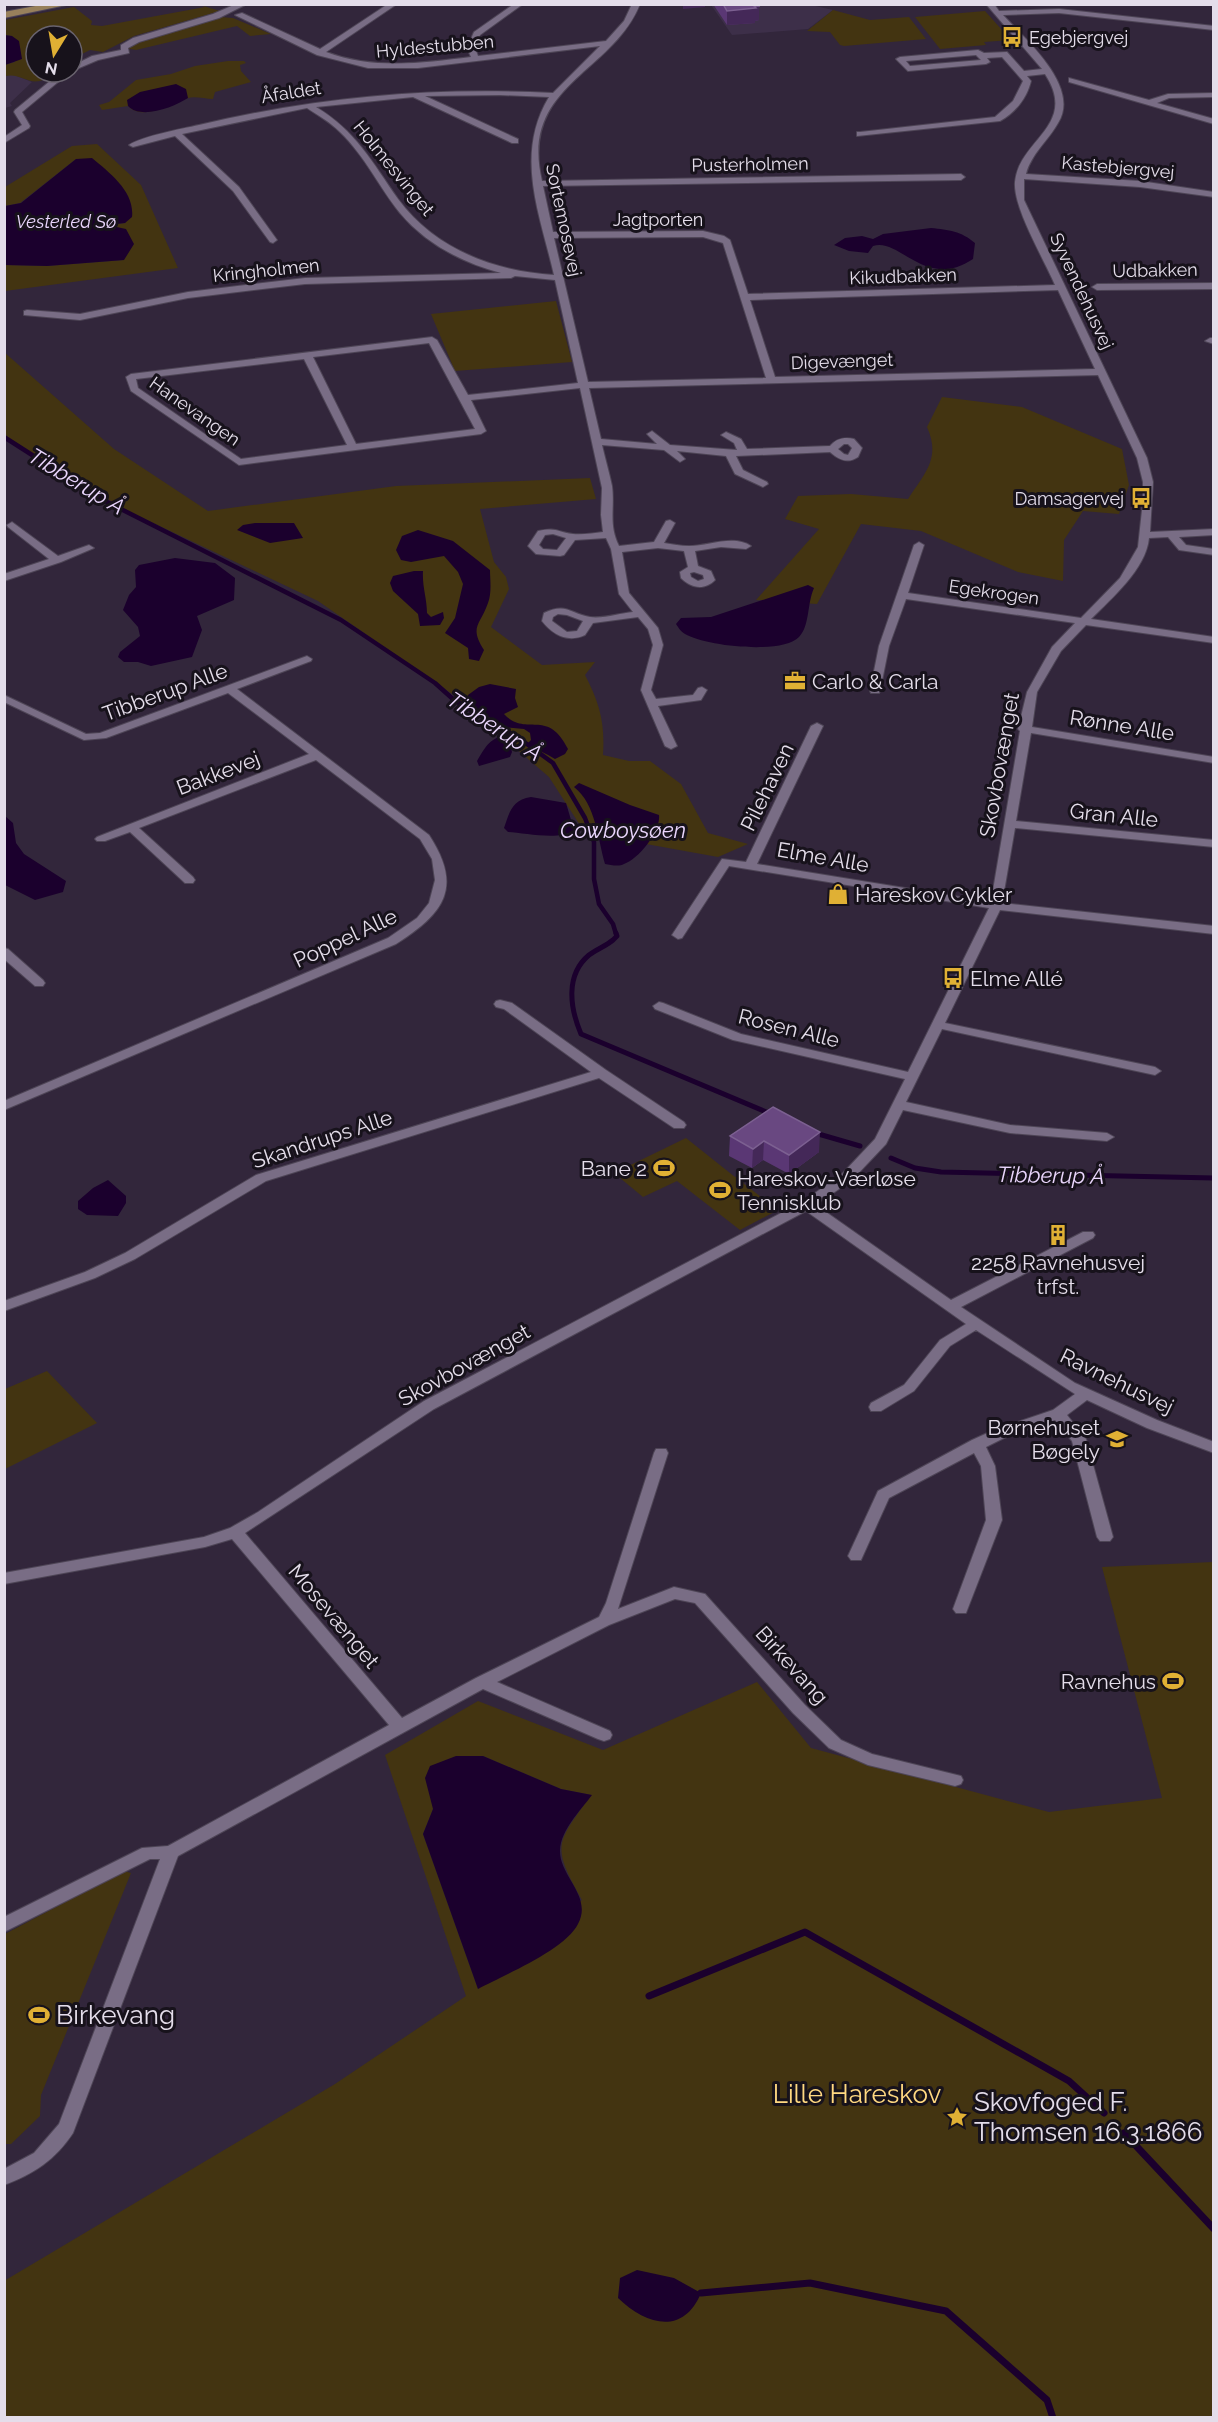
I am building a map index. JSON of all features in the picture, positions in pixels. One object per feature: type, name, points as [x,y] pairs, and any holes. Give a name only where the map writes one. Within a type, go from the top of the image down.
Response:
[{"type":"main road","points":[[4,11],[36,4]]},
{"type":"main road","points":[[4,15],[66,4]]},
{"type":"street","points":[[84,63],[95,58],[126,51],[124,46],[136,40],[216,16],[244,4]]},
{"type":"street","points":[[320,52],[394,4]]},
{"type":"street","points":[[475,58],[471,48],[477,34],[520,4]]},
{"type":"street","name":"Sortemosevej","points":[[636,4],[627,23],[553,95],[534,141],[534,167],[607,488],[606,515],[609,535],[616,549],[624,594],[653,628],[658,645],[645,690],[671,746]]},
{"type":"street","points":[[988,4],[1047,71],[1058,90],[1061,101],[1059,114],[1052,129],[1028,154],[1019,176]]},
{"type":"street","points":[[996,13],[1044,10],[1132,15],[1214,28]]},
{"type":"street","name":"Hyldestubben","points":[[238,15],[349,63],[380,67],[608,43]]},
{"type":"street","points":[[978,52],[982,57],[986,62],[908,69],[900,59],[978,52]]},
{"type":"street","points":[[860,134],[997,119],[1007,114],[1026,87],[1027,81],[1004,54],[982,57]]},
{"type":"street","points":[[1022,74],[1047,71]]},
{"type":"street","points":[[1072,80],[1214,122]]},
{"type":"street","points":[[4,141],[24,130],[26,126],[18,112],[51,84]]},
{"type":"street","name":"Åfaldet","points":[[133,145],[214,122],[307,105],[412,94],[476,91],[553,95]]},
{"type":"street","points":[[412,94],[515,141]]},
{"type":"street","points":[[1149,103],[1168,96],[1214,95]]},
{"type":"street","name":"Holmesvinget","points":[[307,105],[345,133],[417,225],[457,252],[511,275],[559,278]]},
{"type":"street","points":[[176,133],[236,189],[273,240]]},
{"type":"street","name":"Kastebjergvej","points":[[1019,176],[1130,183],[1214,195]]},
{"type":"street","name":"Syvendehusvej","points":[[1019,176],[1020,200],[1142,458],[1148,482],[1146,535]]},
{"type":"street","name":"Pusterholmen","points":[[539,184],[961,177]]},
{"type":"street","name":"Jagtporten","points":[[551,235],[703,234],[721,238],[727,242],[771,380]]},
{"type":"street","name":"Kringholmen","points":[[27,313],[80,317],[188,295],[305,281],[511,275]]},
{"type":"street","name":"Udbakken","points":[[1097,287],[1214,286]]},
{"type":"street","name":"Kikudbakken","points":[[745,297],[1062,287]]},
{"type":"street","name":"Hanevangen","points":[[432,340],[481,431],[239,462],[134,389],[131,377],[307,355],[432,340]]},
{"type":"street","points":[[307,355],[353,447]]},
{"type":"street","name":"Digevænget","points":[[583,385],[1102,372]]},
{"type":"street","points":[[465,398],[583,385]]},
{"type":"street","points":[[652,434],[680,459]]},
{"type":"street","points":[[726,435],[738,441],[743,452]]},
{"type":"street","points":[[596,441],[730,453],[833,449]]},
{"type":"street","points":[[730,453],[739,472],[763,484]]},
{"type":"street","points":[[658,545],[670,523]]},
{"type":"street","points":[[12,525],[57,560]]},
{"type":"street","points":[[1146,535],[1214,532]]},
{"type":"street","points":[[572,537],[609,535]]},
{"type":"street","name":"Skovbovænget","points":[[4,1579],[205,1542],[235,1532],[298,1493],[429,1405],[807,1205],[847,1177],[881,1141],[996,906],[1024,729],[1032,692],[1043,668],[1056,649],[1124,580],[1143,548],[1146,535]]},
{"type":"street","points":[[1172,535],[1183,548],[1214,552]]},
{"type":"street","points":[[616,549],[658,545],[689,549],[721,544],[746,546]]},
{"type":"street","points":[[875,691],[884,646],[919,545]]},
{"type":"street","points":[[4,578],[89,548]]},
{"type":"street","points":[[689,549],[693,568]]},
{"type":"street","name":"Egekrogen","points":[[900,595],[1214,640]]},
{"type":"street","points":[[588,620],[641,614]]},
{"type":"street","name":"Tibberup Alle","points":[[4,698],[84,737],[102,736],[307,659]]},
{"type":"street","name":"Poppel Alle","points":[[4,1106],[392,941],[421,923],[436,900],[440,883],[440,865],[425,837],[230,689]]},
{"type":"street","points":[[652,703],[698,698],[702,690]]},
{"type":"street","name":"Pilehaven","points":[[751,864],[818,726]]},
{"type":"street","name":"Rønne Alle","points":[[1024,729],[1214,760]]},
{"type":"street","name":"Bakkevej","points":[[101,839],[318,755]]},
{"type":"street","name":"Gran Alle","points":[[1010,824],[1214,844]]},
{"type":"street","points":[[132,828],[189,880]]},
{"type":"street","name":"Elme Alle","points":[[678,935],[726,862],[751,864],[996,906],[1214,930]]},
{"type":"street","points":[[4,952],[39,982]]},
{"type":"street","points":[[500,1004],[508,1006],[601,1073],[679,1125]]},
{"type":"street","name":"Rosen Alle","points":[[659,1006],[737,1037],[914,1077]]},
{"type":"street","points":[[939,1024],[1155,1071]]},
{"type":"street","name":"Skandrups Alle","points":[[4,1306],[90,1275],[130,1256],[261,1178],[601,1073]]},
{"type":"street","points":[[900,1105],[1010,1129],[1107,1137]]},
{"type":"street","name":"Ravnehusvej","points":[[807,1205],[976,1324],[1085,1394],[1152,1424],[1214,1448]]},
{"type":"street","points":[[951,1306],[1088,1235]]},
{"type":"street","points":[[876,1407],[909,1388],[945,1343],[976,1324]]},
{"type":"street","points":[[856,1556],[883,1495],[977,1444],[1058,1414],[1085,1394]]},
{"type":"street","points":[[1058,1414],[1079,1439],[1105,1537]]},
{"type":"street","points":[[961,1609],[994,1520],[988,1466],[977,1444]]},
{"type":"street","points":[[604,1621],[614,1603],[661,1454]]},
{"type":"street","name":"Mosevænget","points":[[235,1532],[401,1728]]},
{"type":"street","name":"Birkevang","points":[[4,1925],[148,1853],[171,1852],[482,1682],[604,1621],[674,1593],[700,1598],[799,1709],[835,1744],[868,1759],[955,1780]]},
{"type":"street","points":[[482,1682],[604,1735]]},
{"type":"street","points":[[4,2177],[36,2163],[55,2147],[67,2128],[171,1852]]},
{"type":"shaded area","points":[[711,5],[811,5],[833,10],[808,29],[732,35]]},
{"type":"shaded area","points":[[12,74],[24,79],[24,84],[30,84],[10,103],[12,106],[5,108],[5,76]]},
{"type":"green space","points":[[200,5],[220,11],[134,36],[103,52],[90,50],[84,53],[84,24],[24,24],[24,78],[12,75],[5,76],[4,65],[15,62],[12,36],[5,35],[5,20],[74,7],[92,21],[91,25],[102,26],[205,7]]},
{"type":"green space","points":[[833,10],[870,20],[909,17],[926,39],[844,46],[840,45],[830,32],[807,31]]},
{"type":"green space","points":[[985,11],[1011,40],[984,42],[986,45],[940,49],[915,17]]},
{"type":"green space","points":[[220,17],[233,18],[271,34],[250,36],[237,26],[136,50],[125,48],[136,42]]},
{"type":"green space","points":[[228,61],[244,61],[246,63],[240,65],[241,71],[251,82],[215,92],[213,99],[188,98],[149,112],[134,110],[128,106],[102,110],[99,105],[109,102],[136,80]]},
{"type":"green space","points":[[97,144],[141,185],[178,268],[5,291],[5,265],[47,266],[124,260],[120,228],[107,225],[126,223],[76,159],[20,203],[5,206],[5,187],[72,146]]},
{"type":"green space","points":[[556,301],[572,362],[455,371],[431,314]]},
{"type":"green space","points":[[4,352],[114,449],[208,511],[396,486],[590,478],[596,499],[480,509],[494,562],[506,577],[509,589],[491,627],[542,665],[595,662],[585,675],[600,714],[603,755],[629,761],[650,761],[681,784],[708,833],[748,844],[718,857],[585,833],[549,777],[455,696],[318,601],[130,512],[16,446],[5,434]]},
{"type":"green space","points":[[942,397],[1022,407],[1122,449],[1129,485],[1119,514],[1083,511],[1064,540],[1063,581],[1018,572],[921,531],[861,524],[817,604],[756,600],[819,529],[785,519],[798,496],[851,494],[908,499],[925,473],[932,457],[931,438],[927,427]]},
{"type":"green space","name":"Hareskov-Værløse Tennisklub","points":[[686,1138],[735,1177],[740,1175],[748,1180],[743,1183],[778,1210],[740,1230],[677,1181],[643,1197],[614,1173]]},
{"type":"green space","points":[[47,1371],[97,1423],[5,1469],[5,1389]]},
{"type":"green space","name":"Lille Hareskov","points":[[1213,1562],[1213,2417],[5,2417],[4,2281],[335,2084],[466,1996],[385,1755],[478,1701],[603,1750],[757,1682],[811,1748],[1049,1812],[1162,1798],[1102,1567]],"holes":[[[483,1756],[561,1789],[591,1795],[570,1825],[562,1845],[565,1867],[582,1900],[478,1989],[423,1834],[433,1809]]]},
{"type":"green space","name":"Birkevang","points":[[124,1871],[131,1873],[41,2095],[40,2116],[11,2144],[5,2144],[5,1934]]},
{"type":"water","points":[[4,35],[12,36],[19,41],[22,59],[5,65]]},
{"type":"water","points":[[176,84],[186,89],[188,98],[175,105],[149,112],[134,110],[128,106],[127,100],[140,92]]},
{"type":"water","name":"Vesterled Sø","points":[[92,158],[120,184],[130,199],[132,217],[125,223],[107,225],[126,229],[134,244],[124,260],[47,266],[5,265],[5,206],[21,203],[76,159]]},
{"type":"water","points":[[931,228],[954,232],[970,239],[975,243],[973,259],[956,267],[941,269],[927,267],[883,245],[873,246],[868,253],[849,251],[834,245],[845,238],[862,236],[873,239],[883,234]]},
{"type":"water","points":[[294,523],[303,538],[270,543],[237,530],[243,525]]},
{"type":"water","points":[[418,530],[453,541],[490,570],[489,599],[477,626],[477,636],[484,650],[479,661],[469,659],[468,648],[445,633],[455,618],[463,584],[458,572],[444,556],[411,562],[401,560],[396,550],[402,536]]},
{"type":"water","points":[[175,558],[215,563],[235,578],[234,600],[197,616],[202,630],[192,657],[151,666],[138,662],[124,662],[118,657],[120,652],[140,636],[138,627],[123,610],[129,595],[136,587],[135,570],[139,565]]},
{"type":"water","points":[[423,571],[427,613],[431,617],[443,612],[444,618],[440,625],[420,626],[418,614],[393,591],[390,583],[393,576]]},
{"type":"water","points":[[808,585],[814,588],[807,621],[803,632],[790,643],[761,647],[725,645],[695,638],[684,633],[676,624],[681,618],[711,617]]},
{"type":"water","points":[[490,684],[516,689],[515,698],[518,707],[504,714],[520,724],[552,729],[560,736],[568,749],[565,754],[555,759],[534,748],[527,744],[531,740],[530,733],[524,729],[503,727],[470,704],[468,695],[479,687]]},
{"type":"water","points":[[508,733],[512,735],[508,738],[512,752],[510,757],[479,766],[477,761],[492,740]]},
{"type":"water","name":"Cowboysøen","points":[[579,783],[659,815],[656,829],[648,844],[630,861],[615,866],[605,864],[592,813],[574,787]]},
{"type":"water","points":[[525,798],[566,803],[574,830],[552,836],[508,832],[504,828],[513,807]]},
{"type":"water","points":[[5,816],[13,823],[16,843],[24,854],[66,881],[63,892],[35,900],[5,885]]},
{"type":"water","points":[[108,1180],[126,1196],[126,1203],[118,1216],[87,1215],[78,1209],[78,1201],[93,1188]]},
{"type":"water","points":[[456,1756],[483,1756],[561,1789],[592,1795],[567,1828],[560,1850],[564,1869],[579,1895],[581,1914],[578,1924],[571,1934],[548,1952],[478,1989],[423,1834],[433,1809],[425,1778],[430,1766]]},
{"type":"water","points":[[637,2270],[674,2278],[701,2293],[693,2307],[684,2316],[674,2321],[652,2320],[640,2315],[618,2298],[620,2278]]},
{"type":"building","points":[[723,4],[758,4],[759,6],[727,11]]},
{"type":"building","points":[[773,1107],[820,1132],[789,1155],[764,1141],[753,1149],[730,1136]]},
{"type":"waterway","name":"Tibberup Å","points":[[4,437],[101,499],[341,620],[435,683],[454,700],[520,739],[553,763],[585,818],[594,842],[594,879],[599,904],[613,924],[616,934]]},
{"type":"waterway","name":"Tibberup Å","points":[[616,933],[617,936],[613,940],[589,955],[576,972],[572,1003],[581,1034],[771,1114]]},
{"type":"waterway","name":"Tibberup Å","points":[[815,1133],[860,1146]]},
{"type":"waterway","name":"Tibberup Å","points":[[891,1158],[915,1168],[941,1172],[1214,1178]]},
{"type":"waterway","points":[[649,1996],[805,1932],[1069,2081],[1104,2113]]},
{"type":"waterway","points":[[1124,2133],[1214,2229]]},
{"type":"waterway","points":[[701,2293],[810,2283],[946,2311],[1047,2400],[1053,2418]]},
{"type":"place","name":"Egebjergvej","points":[[1012,37]]},
{"type":"place","name":"Damsagervej","points":[[1141,498]]},
{"type":"place","name":"Carlo & Carla","points":[[795,681]]},
{"type":"place","name":"Hareskov Cykler","points":[[838,894]]},
{"type":"place","name":"Elme Allé","points":[[953,978]]},
{"type":"place","name":"Bane 2","points":[[664,1168]]},
{"type":"place","name":"Hareskov-Værløse Tennisklub","points":[[720,1190]]},
{"type":"place","name":"2258 Ravnehusvej trfst.","points":[[1058,1235]]},
{"type":"place","name":"Børnehuset Bøgely","points":[[1117,1439]]},
{"type":"place","name":"Ravnehus","points":[[1173,1681]]},
{"type":"place","name":"Birkevang","points":[[39,2015]]},
{"type":"place","name":"Skovfoged F. Thomsen 16.3.1866","points":[[957,2117]]}]
